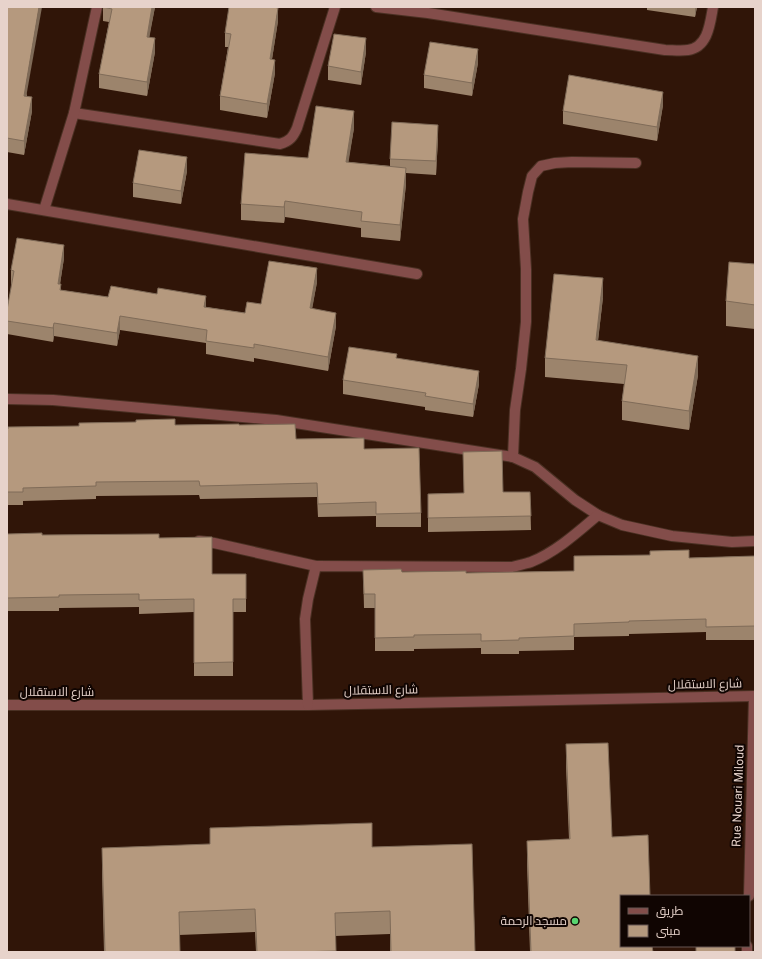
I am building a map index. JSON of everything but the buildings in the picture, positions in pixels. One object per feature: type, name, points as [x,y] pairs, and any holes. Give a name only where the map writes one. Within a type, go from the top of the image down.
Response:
[{"type":"street","points":[[44,210],[74,113],[97,7]]},
{"type":"street","points":[[74,113],[280,144],[290,140],[295,134],[335,7]]},
{"type":"street","points":[[376,7],[429,10],[665,50],[688,50],[699,45],[706,37],[713,7]]},
{"type":"street","points":[[513,457],[515,410],[526,322],[526,269],[523,219],[532,176],[541,166],[554,163],[636,163]]},
{"type":"street","points":[[7,204],[417,274]]},
{"type":"street","points":[[7,399],[61,401],[276,420],[513,457],[534,467],[575,500],[598,515],[622,525],[672,536],[732,542],[755,541]]},
{"type":"street","points":[[192,540],[214,542],[316,566],[512,567],[531,562],[550,552],[598,515]]},
{"type":"street","points":[[308,705],[305,619],[316,566]]},
{"type":"street","name":"شارع الاستقلال","points":[[7,705],[308,705],[755,696]]},
{"type":"street","name":"Rue Nouari Miloud","points":[[748,895],[755,696]]},
{"type":"place","name":"مسجد الرحمة","points":[[575,921]]}]
